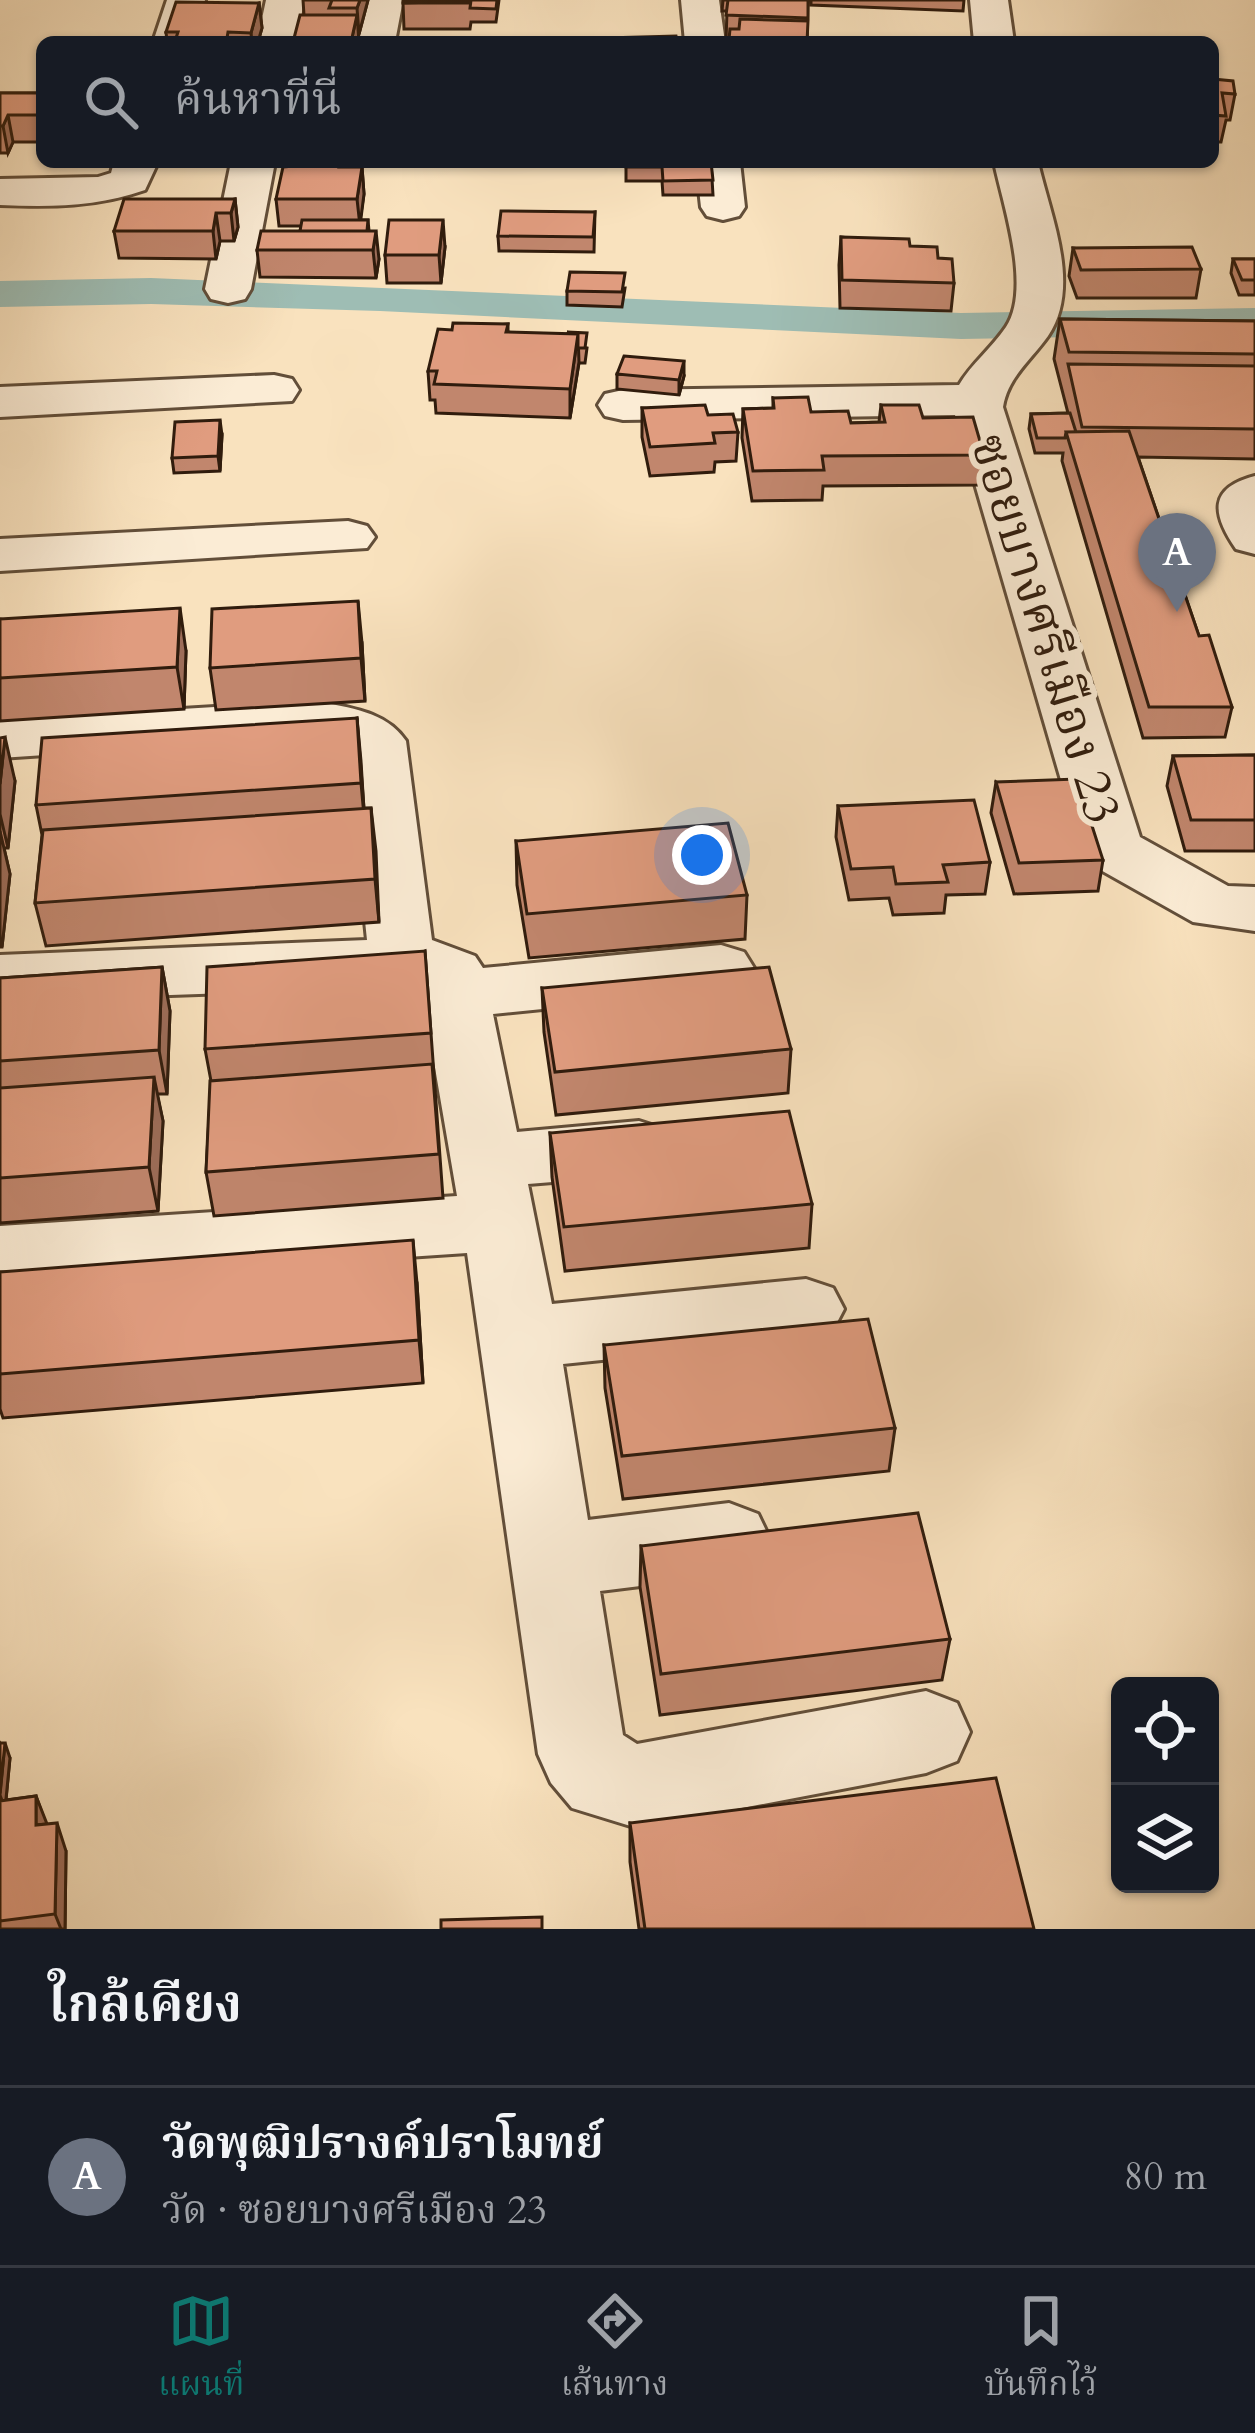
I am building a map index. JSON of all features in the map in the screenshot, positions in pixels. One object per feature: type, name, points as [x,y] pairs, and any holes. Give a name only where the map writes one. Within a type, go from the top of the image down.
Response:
[{"type":"street","points":[[175,36],[186,0]]},
{"type":"street","points":[[278,36],[285,0]]},
{"type":"street","points":[[376,36],[384,0]]},
{"type":"street","points":[[700,0],[704,36]]},
{"type":"street","points":[[989,0],[993,36]]},
{"type":"street","points":[[0,193],[84,193],[130,181],[134,168]]},
{"type":"street","points":[[228,289],[252,168]]},
{"type":"street","points":[[719,168],[723,207]]},
{"type":"street","name":"ซอยบางศรีเมือง 23","points":[[1017,168],[1041,293],[1006,358],[1112,849],[1216,907],[1255,909]]},
{"type":"street","points":[[715,377],[1006,358]]},
{"type":"street","points":[[623,405],[1006,358]]},
{"type":"street","points":[[0,402],[274,390]]},
{"type":"street","points":[[1255,492],[1246,496],[1245,516],[1255,538]]},
{"type":"street","points":[[0,555],[348,537]]},
{"type":"street","points":[[0,739],[316,719],[353,728],[376,741],[429,978],[494,1191],[582,1754],[604,1778],[637,1786],[926,1732]]},
{"type":"street","points":[[0,978],[429,978],[721,968]]},
{"type":"street","points":[[0,1255],[494,1191],[703,1142]]},
{"type":"street","points":[[520,1338],[806,1309]]},
{"type":"street","points":[[554,1561],[812,1529]]},
{"type":"building","points":[[332,0],[360,0],[357,8],[329,8]]},
{"type":"building","points":[[469,0],[469,3],[403,3]]},
{"type":"building","points":[[471,0],[497,0],[496,9],[470,8]]},
{"type":"building","points":[[728,0],[808,0],[808,18],[726,15]]},
{"type":"building","points":[[176,2],[259,3],[251,33],[177,36],[178,32],[166,32]]},
{"type":"building","points":[[300,15],[357,15],[352,36],[295,36]]},
{"type":"building","points":[[740,19],[808,21],[807,36],[729,36],[730,29],[739,29]]},
{"type":"building","points":[[1219,80],[1233,81],[1235,94],[1222,93],[1226,116],[1219,115]]},
{"type":"building","points":[[0,93],[36,93],[36,115],[8,115],[0,126]]},
{"type":"building","points":[[283,168],[362,168],[357,199],[276,199]]},
{"type":"building","points":[[662,168],[712,168],[713,180],[663,181]]},
{"type":"building","points":[[124,199],[235,199],[231,213],[216,213],[213,231],[114,231]]},
{"type":"building","points":[[501,211],[595,212],[593,237],[498,236]]},
{"type":"building","points":[[302,220],[368,220],[367,231],[300,231]]},
{"type":"building","points":[[389,220],[443,220],[439,255],[385,255]]},
{"type":"building","points":[[261,231],[376,231],[373,250],[257,250]]},
{"type":"building","points":[[841,237],[909,239],[910,246],[937,247],[938,258],[952,259],[954,283],[842,280]]},
{"type":"building","points":[[1192,247],[1201,269],[1081,270],[1073,248]]},
{"type":"building","points":[[1233,259],[1255,259],[1255,280],[1242,280]]},
{"type":"building","points":[[570,272],[625,273],[622,292],[567,291]]},
{"type":"building","points":[[1060,319],[1255,321],[1255,354],[1069,352]]},
{"type":"building","points":[[453,323],[508,324],[506,332],[578,334],[570,389],[434,384],[437,371],[428,371],[438,329],[452,330]]},
{"type":"building","points":[[567,332],[587,333],[585,348],[578,348],[578,334]]},
{"type":"building","points":[[624,356],[684,361],[679,380],[617,374]]},
{"type":"building","points":[[1068,364],[1255,366],[1255,429],[1082,427]]},
{"type":"building","points":[[808,397],[811,412],[848,411],[851,423],[885,422],[881,405],[919,405],[923,418],[973,417],[984,455],[822,456],[824,470],[753,471],[743,409],[774,408],[773,398]]},
{"type":"building","points":[[705,405],[708,415],[733,414],[738,432],[713,433],[715,443],[650,447],[642,408]]},
{"type":"building","points":[[1070,413],[1076,432],[1066,432],[1065,438],[1037,438],[1031,414]]},
{"type":"building","points":[[220,420],[218,456],[172,458],[175,422]]},
{"type":"building","points":[[1129,431],[1199,636],[1209,635],[1232,707],[1149,707],[1066,432]]},
{"type":"building","points":[[358,601],[361,658],[210,668],[212,609]]},
{"type":"building","points":[[180,608],[177,667],[0,678],[0,619]]},
{"type":"building","points":[[357,718],[361,783],[36,805],[42,738]]},
{"type":"building","points":[[5,737],[0,784],[0,738]]},
{"type":"building","points":[[1255,755],[1255,820],[1191,820],[1173,756]]},
{"type":"building","points":[[1077,779],[1103,860],[1019,863],[996,782]]},
{"type":"building","points":[[974,800],[990,862],[943,865],[948,882],[896,884],[893,867],[851,869],[838,806]]},
{"type":"building","points":[[371,808],[375,879],[35,903],[43,830]]},
{"type":"building","points":[[728,823],[747,895],[527,914],[516,841]]},
{"type":"building","points":[[425,951],[431,1033],[205,1049],[207,967]]},
{"type":"building","points":[[162,967],[159,1050],[0,1061],[0,978]]},
{"type":"building","points":[[769,967],[791,1049],[555,1072],[542,988]]},
{"type":"building","points":[[432,1064],[439,1154],[206,1172],[210,1081]]},
{"type":"building","points":[[154,1077],[149,1167],[0,1178],[0,1088]]},
{"type":"building","points":[[789,1111],[812,1204],[564,1227],[550,1133]]},
{"type":"building","points":[[413,1240],[419,1340],[0,1374],[0,1272]]},
{"type":"building","points":[[868,1319],[895,1428],[622,1456],[604,1345]]},
{"type":"building","points":[[918,1513],[950,1639],[661,1674],[641,1546]]},
{"type":"building","points":[[0,1743],[5,1743],[0,1793]]},
{"type":"building","points":[[996,1778],[1034,1929],[645,1929],[630,1823]]},
{"type":"building","points":[[36,1796],[36,1825],[57,1823],[55,1914],[0,1921],[0,1801]]},
{"type":"building","points":[[542,1917],[542,1929],[441,1929],[441,1920]]},
{"type":"waterway","points":[[0,294],[151,291],[380,298],[961,326],[1255,321]]},
{"type":"place","name":"วัดพุฒิปรางค์ปราโมทย์","points":[[1177,612]]}]
